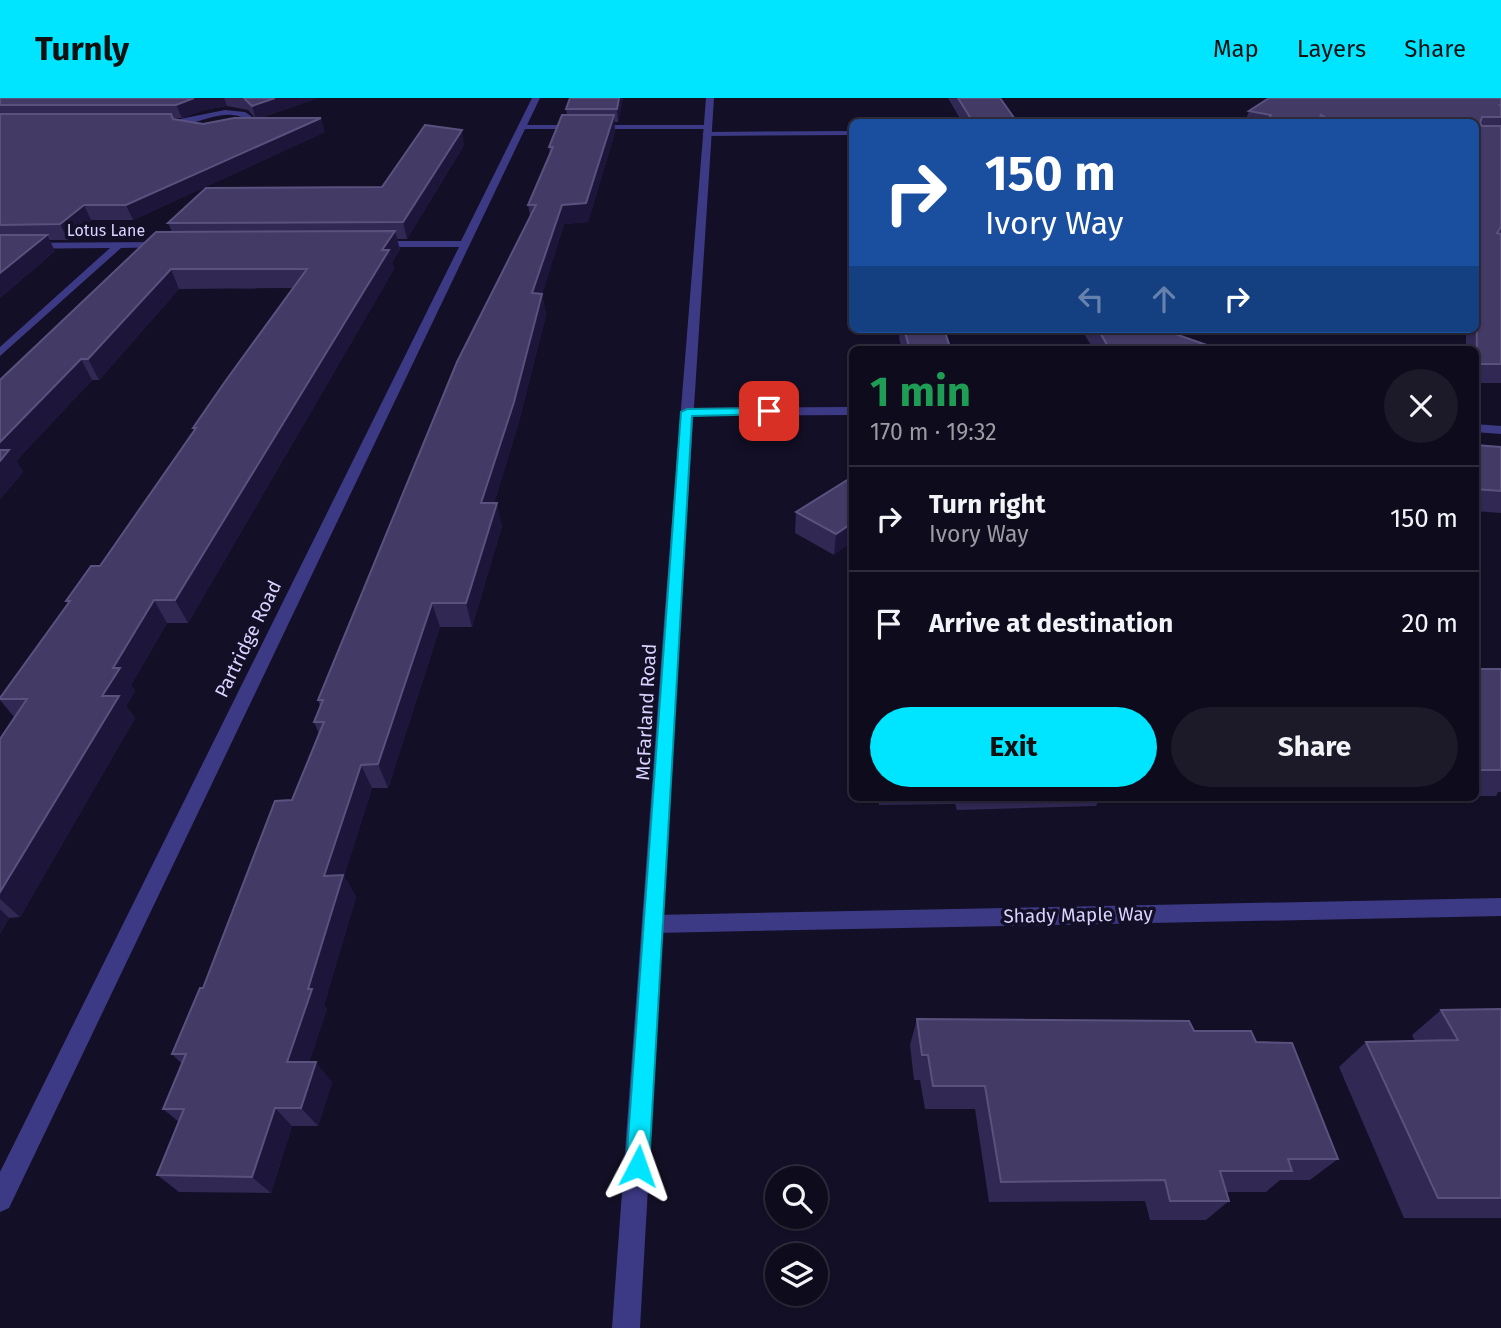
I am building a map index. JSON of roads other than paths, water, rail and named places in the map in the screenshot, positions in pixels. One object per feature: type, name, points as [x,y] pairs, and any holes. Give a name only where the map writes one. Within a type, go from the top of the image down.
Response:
[{"type":"street","name":"Partridge Road","points":[[0,1199],[536,98]]},
{"type":"street","name":"McFarland Road","points":[[626,1328],[710,98]]},
{"type":"street","points":[[157,123],[183,123],[214,113],[234,112],[250,117],[243,125],[222,131]]},
{"type":"street","points":[[183,123],[182,128],[190,131]]},
{"type":"street","points":[[522,127],[849,133]]},
{"type":"street","points":[[369,244],[464,244]]},
{"type":"street","points":[[0,353],[119,245]]},
{"type":"street","name":"Lotus Lane","points":[[0,246],[179,245]]},
{"type":"street","points":[[687,412],[849,411]]},
{"type":"street","points":[[1479,428],[1501,430]]},
{"type":"street","name":"Shady Maple Way","points":[[654,923],[1501,907]]}]
